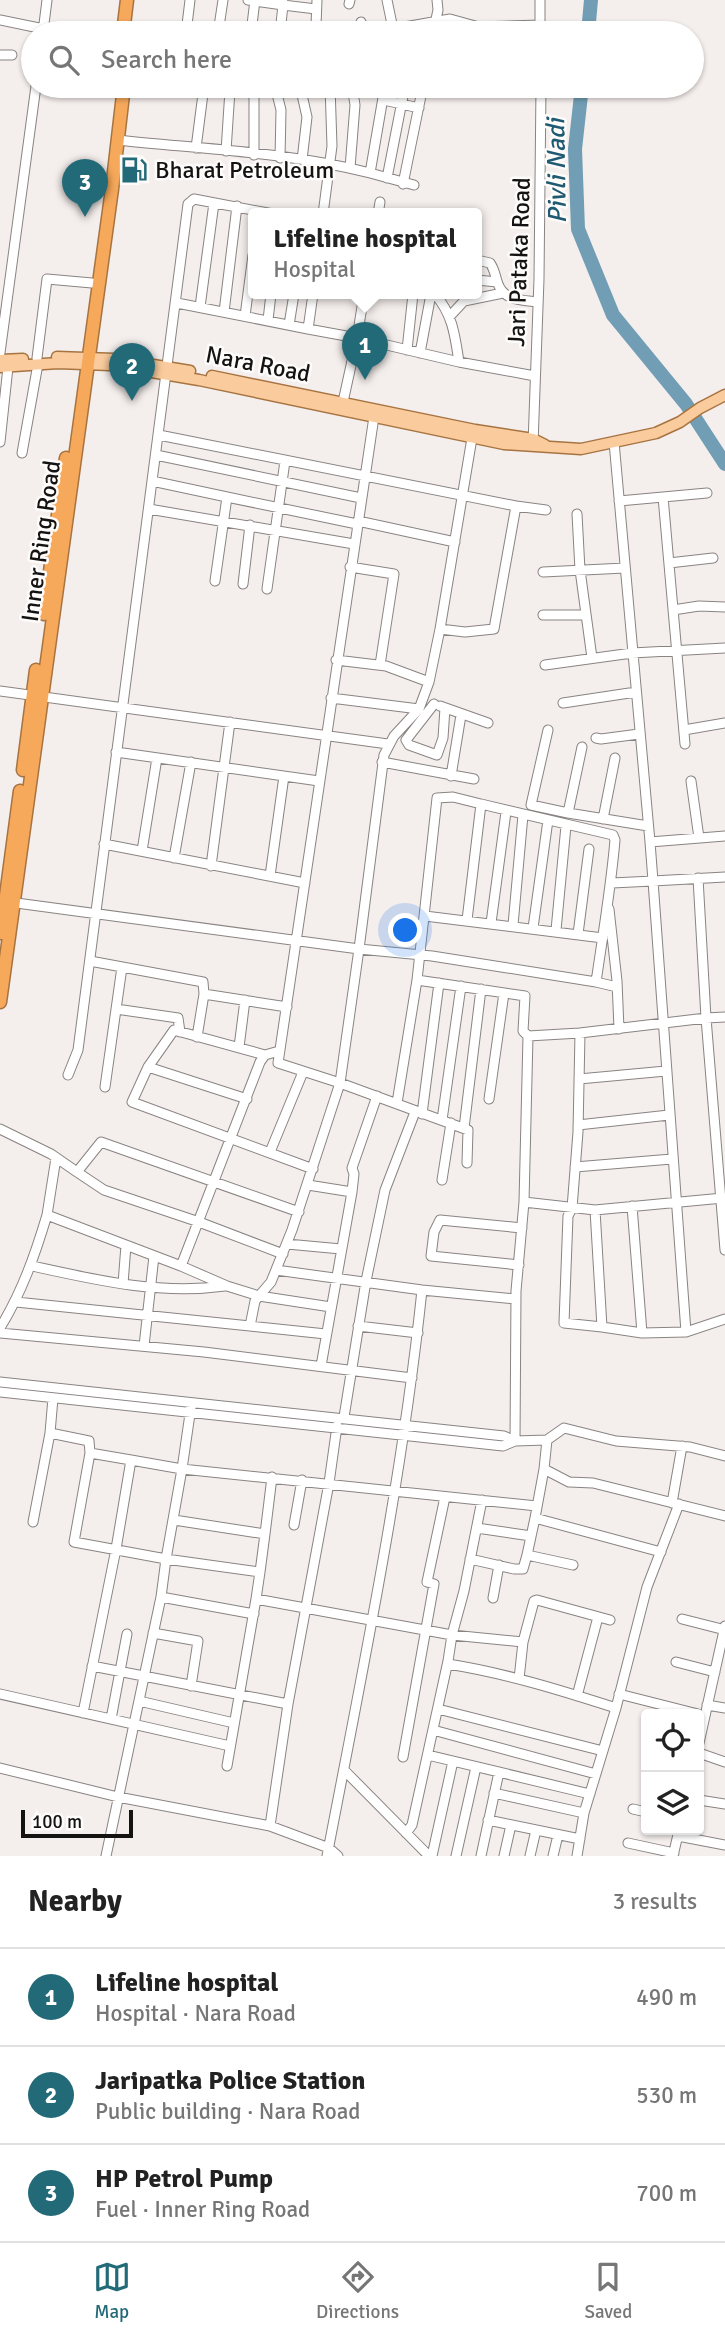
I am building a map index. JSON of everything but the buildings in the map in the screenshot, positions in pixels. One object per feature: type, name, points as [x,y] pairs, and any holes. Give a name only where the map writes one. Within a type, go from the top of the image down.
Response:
[{"type":"highway","points":[[124,21],[127,0]]},
{"type":"highway","points":[[132,21],[135,0]]},
{"type":"highway","name":"Inner Ring Road","points":[[84,361],[116,98]]},
{"type":"highway","name":"Inner Ring Road","points":[[0,940],[122,98]]},
{"type":"highway","name":"Inner Ring Road","points":[[0,1002],[8,934],[7,902]]},
{"type":"main road","name":"Nara Road","points":[[3,365],[37,361],[84,361],[168,371],[343,402],[374,413],[472,438],[533,443]]},
{"type":"main road","name":"Nara Road","points":[[168,371],[533,443],[582,449],[656,433],[725,395]]},
{"type":"street","points":[[44,21],[47,0]]},
{"type":"street","points":[[187,21],[190,0]]},
{"type":"street","points":[[220,21],[223,0]]},
{"type":"street","points":[[248,0],[317,5]]},
{"type":"street","points":[[252,21],[254,0]]},
{"type":"street","points":[[387,0],[388,21]]},
{"type":"street","points":[[435,21],[437,0]]},
{"type":"street","points":[[540,0],[540,21]]},
{"type":"street","points":[[281,21],[283,2]]},
{"type":"street","points":[[0,20],[21,25]]},
{"type":"street","points":[[440,21],[457,21]]},
{"type":"street","points":[[0,55],[12,55]]},
{"type":"street","points":[[0,354],[4,302],[34,98]]},
{"type":"street","points":[[196,148],[205,98]]},
{"type":"street","points":[[226,151],[229,98]]},
{"type":"street","points":[[249,98],[254,155]]},
{"type":"street","points":[[276,98],[281,110],[280,158]]},
{"type":"street","points":[[303,98],[307,117],[303,160]]},
{"type":"street","points":[[324,208],[332,146],[330,98]]},
{"type":"street","points":[[350,168],[355,114],[353,98]]},
{"type":"street","points":[[387,177],[403,98]]},
{"type":"street","points":[[403,184],[421,98]]},
{"type":"street","name":"Jari Pataka Road","points":[[533,443],[541,98]]},
{"type":"street","points":[[370,173],[384,100],[419,108]]},
{"type":"street","points":[[117,140],[329,163],[414,186]]},
{"type":"street","points":[[68,1075],[78,1050],[188,204],[194,199],[248,209]]},
{"type":"street","points":[[200,307],[214,202]]},
{"type":"street","points":[[379,208],[380,202]]},
{"type":"street","points":[[224,312],[237,206]]},
{"type":"street","points":[[482,261],[490,263],[503,293],[509,298],[538,302]]},
{"type":"street","points":[[22,453],[47,279],[92,283]]},
{"type":"street","points":[[482,280],[498,282]]},
{"type":"street","points":[[482,297],[503,293]]},
{"type":"street","points":[[245,316],[248,294]]},
{"type":"street","points":[[268,320],[270,299]]},
{"type":"street","points":[[289,325],[293,299]]},
{"type":"street","points":[[308,329],[312,299]]},
{"type":"street","points":[[343,402],[363,299]]},
{"type":"street","points":[[407,350],[412,299]]},
{"type":"street","points":[[420,353],[432,299]]},
{"type":"street","points":[[437,299],[453,323],[459,362]]},
{"type":"street","points":[[450,316],[464,301],[474,299]]},
{"type":"street","points":[[177,303],[535,376]]},
{"type":"street","points":[[0,442],[3,365]]},
{"type":"street","points":[[374,413],[278,1063],[468,1129],[467,1163]]},
{"type":"street","points":[[159,435],[462,496],[546,510]]},
{"type":"street","points":[[250,1326],[255,1301],[271,1282],[299,1212],[340,1083],[382,762],[390,742],[421,704],[429,682],[472,438]]},
{"type":"street","points":[[614,442],[650,842],[686,1332]]},
{"type":"street","points":[[156,455],[361,498]]},
{"type":"street","points":[[267,589],[285,461]]},
{"type":"street","points":[[152,481],[455,541]]},
{"type":"street","points":[[619,501],[707,493]]},
{"type":"street","points":[[215,581],[227,497]]},
{"type":"street","points":[[663,497],[685,744]]},
{"type":"street","points":[[440,629],[465,632],[494,629],[516,506]]},
{"type":"street","points":[[149,509],[354,544]]},
{"type":"street","points":[[577,514],[580,570],[592,658]]},
{"type":"street","points":[[243,584],[250,525]]},
{"type":"street","points":[[669,563],[712,558]]},
{"type":"street","points":[[350,567],[394,574],[380,665]]},
{"type":"street","points":[[543,572],[625,568]]},
{"type":"street","points":[[673,610],[699,606],[725,607]]},
{"type":"street","points":[[543,615],[586,615]]},
{"type":"street","points":[[545,665],[632,653],[725,648]]},
{"type":"street","points":[[336,660],[380,665],[429,682]]},
{"type":"street","points":[[0,691],[325,736],[390,742],[406,740],[434,704]]},
{"type":"street","points":[[563,703],[636,692]]},
{"type":"street","points":[[331,698],[434,704],[488,723]]},
{"type":"street","points":[[406,740],[409,745],[437,755],[443,738],[445,708]]},
{"type":"street","points":[[452,776],[461,715]]},
{"type":"street","points":[[211,866],[230,722]]},
{"type":"street","points":[[684,730],[725,723]]},
{"type":"street","points":[[548,730],[531,804],[648,826]]},
{"type":"street","points":[[596,738],[601,740],[639,734]]},
{"type":"street","points":[[568,813],[582,747]]},
{"type":"street","points":[[116,752],[319,780]]},
{"type":"street","points":[[142,851],[156,758]]},
{"type":"street","points":[[603,819],[615,758]]},
{"type":"street","points":[[174,858],[191,762]]},
{"type":"street","points":[[382,762],[474,779]]},
{"type":"street","points":[[270,876],[284,776]]},
{"type":"street","points":[[691,781],[699,838]]},
{"type":"street","points":[[397,1103],[417,980],[437,798],[453,797],[506,812],[613,835],[615,840],[612,883],[596,982]]},
{"type":"street","points":[[467,920],[481,804]]},
{"type":"street","points":[[491,923],[506,812]]},
{"type":"street","points":[[513,925],[523,815]]},
{"type":"street","points":[[534,928],[548,820]]},
{"type":"street","points":[[556,930],[566,826]]},
{"type":"street","points":[[650,842],[725,836]]},
{"type":"street","points":[[104,845],[305,883]]},
{"type":"street","points":[[578,934],[589,849]]},
{"type":"street","points":[[612,883],[725,877]]},
{"type":"street","points":[[698,878],[706,1018],[725,1250]]},
{"type":"street","points":[[607,901],[611,915],[619,1029]]},
{"type":"street","points":[[7,902],[297,942],[420,955],[617,987]]},
{"type":"street","points":[[425,916],[603,937]]},
{"type":"street","points":[[90,961],[203,982],[204,994],[197,1037]]},
{"type":"street","points":[[105,1087],[122,967]]},
{"type":"street","points":[[417,980],[524,996],[523,1031],[528,1036],[524,1202],[516,1299],[515,1441]]},
{"type":"street","points":[[344,1417],[366,1281],[386,1190],[418,1113],[439,983]]},
{"type":"street","points":[[442,1180],[461,986]]},
{"type":"street","points":[[464,1128],[481,989]]},
{"type":"street","points":[[489,1099],[504,993]]},
{"type":"street","points":[[204,994],[287,1007]]},
{"type":"street","points":[[239,1047],[245,1000]]},
{"type":"street","points":[[116,1009],[178,1018],[180,1032]]},
{"type":"street","points":[[528,1036],[580,1034],[725,1017]]},
{"type":"street","points":[[279,1051],[265,1055],[174,1030],[148,1067],[132,1102],[313,1169]]},
{"type":"street","points":[[580,1034],[576,1167],[572,1208],[568,1216],[564,1322],[642,1333],[686,1332],[725,1319]]},
{"type":"street","points":[[181,1266],[265,1055]]},
{"type":"street","points":[[148,1067],[247,1099]]},
{"type":"street","points":[[579,1079],[666,1071]]},
{"type":"street","points":[[270,1152],[303,1072]]},
{"type":"street","points":[[321,1366],[352,1192],[352,1168],[377,1096]]},
{"type":"street","points":[[578,1125],[669,1115]]},
{"type":"street","points":[[0,1129],[56,1158],[104,1190],[282,1254]]},
{"type":"street","points":[[77,1172],[101,1142],[299,1212]]},
{"type":"street","points":[[56,1158],[47,1215],[32,1266],[0,1331],[412,1378]]},
{"type":"street","points":[[576,1167],[672,1158]]},
{"type":"street","points":[[308,1185],[352,1192]]},
{"type":"street","points":[[524,1202],[595,1210],[722,1198]]},
{"type":"street","points":[[632,1206],[642,1333]]},
{"type":"street","points":[[595,1210],[602,1327]]},
{"type":"street","points":[[47,1215],[227,1286],[259,1296],[331,1307]]},
{"type":"street","points":[[519,1265],[431,1256],[434,1232],[440,1220],[522,1228]]},
{"type":"street","points":[[287,1244],[341,1249]]},
{"type":"street","points":[[123,1284],[126,1245]]},
{"type":"street","points":[[144,1346],[154,1256]]},
{"type":"street","points":[[32,1266],[151,1287],[191,1290],[227,1286]]},
{"type":"street","points":[[276,1270],[422,1290],[516,1299]]},
{"type":"street","points":[[328,1852],[396,1490],[422,1290]]},
{"type":"street","points":[[16,1303],[326,1334]]},
{"type":"street","points":[[358,1326],[418,1333]]},
{"type":"street","points":[[0,1382],[337,1426],[504,1436],[515,1441],[547,1440],[564,1428],[616,1441],[682,1446],[724,1454]]},
{"type":"street","points":[[0,1392],[53,1398],[344,1417],[405,1430]]},
{"type":"street","points":[[33,1522],[50,1433],[53,1398]]},
{"type":"street","points":[[106,1856],[161,1597],[191,1406]]},
{"type":"street","points":[[270,1826],[288,1704],[337,1426]]},
{"type":"street","points":[[50,1433],[89,1441],[90,1452],[74,1542],[166,1559],[260,1572]]},
{"type":"street","points":[[470,1559],[523,1569],[544,1469],[547,1440]]},
{"type":"street","points":[[576,1856],[584,1813],[620,1694],[647,1587],[675,1504],[682,1446]]},
{"type":"street","points":[[90,1452],[182,1469],[537,1506]]},
{"type":"street","points":[[83,1713],[131,1460]]},
{"type":"street","points":[[544,1469],[569,1482],[593,1483],[725,1516]]},
{"type":"street","points":[[227,1766],[254,1614],[272,1477]]},
{"type":"street","points":[[294,1525],[302,1480]]},
{"type":"street","points":[[403,1757],[434,1584],[427,1582],[445,1497]]},
{"type":"street","points":[[406,1833],[412,1825],[428,1755],[482,1500]]},
{"type":"street","points":[[535,1517],[661,1552]]},
{"type":"street","points":[[174,1520],[265,1534]]},
{"type":"street","points":[[477,1528],[531,1536]]},
{"type":"street","points":[[527,1555],[573,1565]]},
{"type":"street","points":[[494,1598],[499,1565]]},
{"type":"street","points":[[161,1597],[254,1614]]},
{"type":"street","points":[[256,1599],[452,1635],[523,1642]]},
{"type":"street","points":[[519,1679],[523,1642],[534,1601],[610,1620]]},
{"type":"street","points":[[577,1696],[598,1617]]},
{"type":"street","points":[[682,1619],[725,1628],[704,1710]]},
{"type":"street","points":[[153,1633],[198,1641],[191,1686]]},
{"type":"street","points":[[111,1719],[127,1634]]},
{"type":"street","points":[[676,1662],[715,1672]]},
{"type":"street","points":[[448,1664],[489,1671],[616,1708]]},
{"type":"street","points":[[92,1666],[288,1704]]},
{"type":"street","points":[[0,1694],[230,1746]]},
{"type":"street","points":[[620,1694],[678,1709]]},
{"type":"street","points":[[139,1701],[234,1723]]},
{"type":"street","points":[[707,1705],[725,1708]]},
{"type":"street","points":[[438,1709],[603,1751]]},
{"type":"street","points":[[433,1730],[596,1774]]},
{"type":"street","points":[[428,1755],[590,1794]]},
{"type":"street","points":[[704,1755],[725,1762]]},
{"type":"street","points":[[430,1856],[453,1761]]},
{"type":"street","points":[[456,1856],[476,1767]]},
{"type":"street","points":[[0,1768],[118,1797],[270,1826],[338,1856]]},
{"type":"street","points":[[345,1771],[430,1856]]},
{"type":"street","points":[[481,1856],[499,1772]]},
{"type":"street","points":[[494,1793],[584,1813]]},
{"type":"street","points":[[704,1801],[725,1804]]},
{"type":"street","points":[[633,1809],[641,1811]]},
{"type":"street","points":[[488,1821],[580,1839]]},
{"type":"street","points":[[504,1856],[511,1825]]},
{"type":"street","points":[[530,1856],[536,1830]]},
{"type":"street","points":[[553,1856],[558,1835]]},
{"type":"street","points":[[628,1843],[674,1855],[679,1835]]},
{"type":"street","points":[[687,1835],[725,1845]]},
{"type":"waterway","name":"Pivli Nadi","points":[[589,21],[591,0]]},
{"type":"waterway","name":"Pivli Nadi","points":[[581,98],[575,149],[578,229],[613,315],[686,404],[725,464]]},
{"type":"place","name":"Bharat Petroleum","points":[[134,170]]},
{"type":"place","name":"HP Petrol Pump","points":[[85,217]]},
{"type":"place","name":"Lifeline hospital","points":[[365,380]]},
{"type":"place","name":"Jaripatka Police Station","points":[[132,401]]}]
